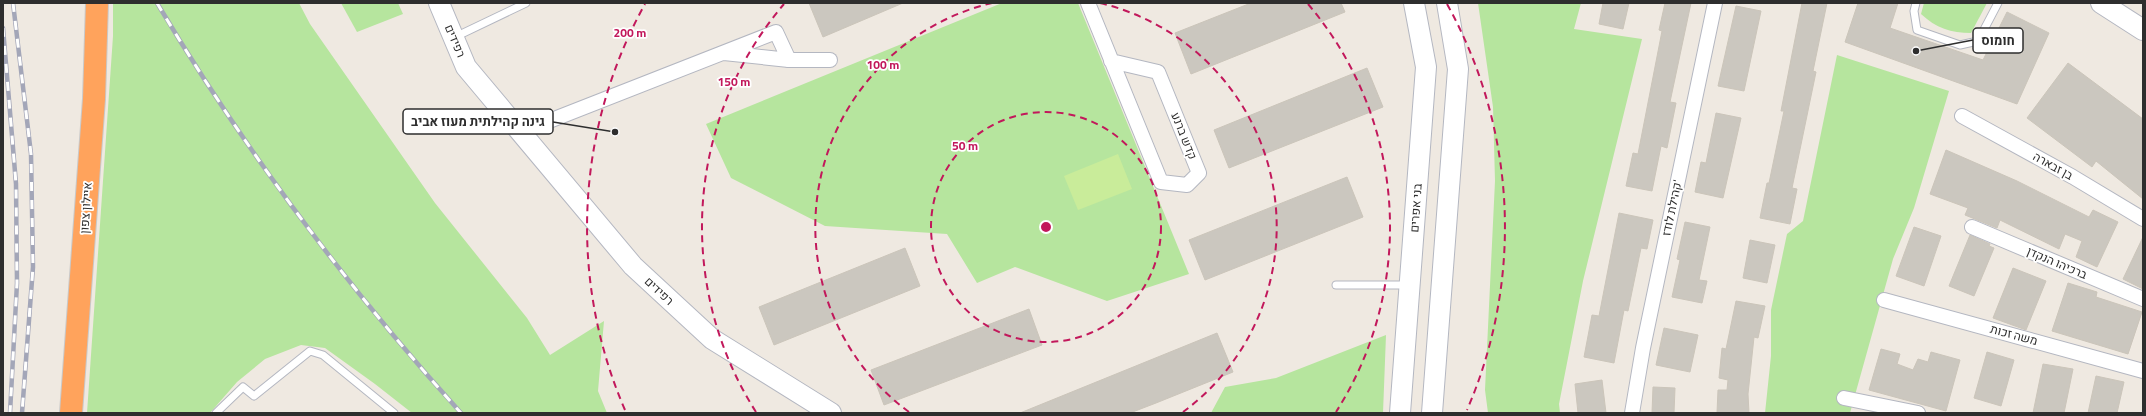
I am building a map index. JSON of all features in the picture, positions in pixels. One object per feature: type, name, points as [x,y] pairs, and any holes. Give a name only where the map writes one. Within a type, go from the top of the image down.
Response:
[{"type":"highway","name":"איילון צפון","points":[[71,413],[94,99],[97,3]]},
{"type":"main road","name":"רפידים","points":[[439,3],[466,67],[633,266],[712,339],[831,413]]},
{"type":"main road","name":"בני אפרים","points":[[1400,413],[1426,67],[1414,3]]},
{"type":"main road","points":[[1432,413],[1458,69],[1447,3]]},
{"type":"main road","points":[[2101,3],[2143,30]]},
{"type":"street","name":"קדש ברנע","points":[[1088,3],[1111,61],[1161,182],[1187,185],[1199,172],[1158,72],[1111,61]]},
{"type":"street","name":"קהילת לודז'","points":[[1632,413],[1642,348],[1715,3]]},
{"type":"street","points":[[521,132],[776,32],[789,60]]},
{"type":"street","points":[[724,53],[789,60],[830,60]]},
{"type":"street","name":"בן זבארה","points":[[1962,116],[2073,177],[2143,219]]},
{"type":"street","name":"ברכיהו הנקדן","points":[[1972,227],[2143,299]]},
{"type":"street","name":"משה זכות","points":[[1884,300],[2143,371]]},
{"type":"street","points":[[1844,398],[1918,413]]},
{"type":"lane","points":[[453,38],[526,3]]},
{"type":"lane","points":[[1916,3],[1914,11],[1917,30],[1960,45],[1978,42],[1998,3]]},
{"type":"lane","points":[[1336,285],[1410,285]]},
{"type":"lane","points":[[216,413],[243,387],[254,396],[310,351],[323,355],[394,413]]},
{"type":"green space","points":[[113,3],[299,3],[310,24],[435,203],[527,318],[550,355],[604,321],[598,391],[607,413],[412,413],[325,348],[301,345],[265,359],[237,382],[210,413],[87,413],[113,36]]},
{"type":"green space","points":[[341,3],[398,3],[403,14],[357,32]]},
{"type":"green space","points":[[1002,3],[1078,3],[1189,274],[1107,301],[1015,267],[977,283],[947,234],[825,226],[731,178],[706,124]]},
{"type":"green space","points":[[1478,3],[1581,3],[1574,29],[1642,39],[1583,281],[1559,404],[1560,413],[1488,413],[1485,390],[1495,181],[1493,107]]},
{"type":"green space","points":[[1924,3],[1987,3],[1971,33],[1950,31],[1932,23],[1921,14]]},
{"type":"green space","points":[[1837,55],[1949,91],[1914,208],[1893,259],[1850,413],[1765,413],[1771,356],[1771,310],[1787,234],[1803,221]]},
{"type":"green space","points":[[1118,154],[1132,189],[1078,210],[1064,176]]},
{"type":"green space","points":[[1386,335],[1383,413],[1211,413],[1225,387],[1276,378]]},
{"type":"building","points":[[809,3],[903,3],[823,37]]},
{"type":"building","points":[[1251,3],[1341,3],[1345,12],[1191,74],[1175,33]]},
{"type":"building","points":[[1603,3],[1629,3],[1623,29],[1599,24]]},
{"type":"building","points":[[1665,3],[1691,3],[1670,102],[1676,103],[1667,148],[1661,146],[1652,191],[1626,186],[1633,153],[1638,154],[1662,31],[1659,30]]},
{"type":"building","points":[[1802,3],[1827,3],[1813,71],[1816,72],[1792,188],[1797,189],[1790,224],[1760,218],[1784,111],[1781,111]]},
{"type":"building","points":[[1858,3],[1898,3],[1890,28],[1983,60],[2007,12],[2049,33],[2017,104],[1845,42]]},
{"type":"building","points":[[1736,6],[1761,11],[1744,91],[1718,86]]},
{"type":"building","points":[[2068,63],[2143,119],[2143,199],[2096,161],[2092,167],[2027,118]]},
{"type":"building","points":[[1367,68],[1383,107],[1229,168],[1214,130]]},
{"type":"building","points":[[1716,113],[1741,118],[1723,198],[1695,192],[1701,162],[1706,163]]},
{"type":"building","points":[[1946,150],[2017,181],[2089,217],[2093,210],[2118,222],[2097,267],[2076,257],[2082,241],[2065,234],[2059,249],[2000,220],[1997,228],[1965,215],[1968,208],[1930,194]]},
{"type":"building","points":[[1347,177],[1363,217],[1205,280],[1189,240]]},
{"type":"building","points":[[1619,213],[1653,220],[1647,249],[1641,248],[1628,311],[1624,310],[1614,363],[1584,357],[1592,315],[1599,316]]},
{"type":"building","points":[[1685,222],[1710,227],[1699,280],[1707,281],[1702,303],[1672,297],[1680,260],[1677,259]]},
{"type":"building","points":[[1914,227],[1941,236],[1924,286],[1896,276]]},
{"type":"building","points":[[1970,235],[1990,244],[1989,246],[1994,248],[1974,296],[1949,286]]},
{"type":"building","points":[[2143,237],[2143,289],[2123,279]]},
{"type":"building","points":[[1750,240],[1775,245],[1767,283],[1743,278]]},
{"type":"building","points":[[905,248],[920,286],[774,345],[759,307]]},
{"type":"building","points":[[2013,268],[2046,281],[2026,330],[1993,318]]},
{"type":"building","points":[[2068,283],[2097,292],[2096,297],[2142,312],[2128,354],[2052,331]]},
{"type":"building","points":[[1736,301],[1765,306],[1758,338],[1754,337],[1748,394],[1749,413],[1717,413],[1718,390],[1727,390],[1728,380],[1719,378],[1722,348],[1726,349]]},
{"type":"building","points":[[1029,309],[1042,345],[884,405],[871,370]]},
{"type":"building","points":[[1664,328],[1698,335],[1690,372],[1656,365]]},
{"type":"building","points":[[1217,333],[1233,372],[1130,413],[1020,413]]},
{"type":"building","points":[[1881,349],[1900,354],[1897,364],[1913,370],[1918,359],[1928,362],[1931,352],[1960,360],[1946,411],[1869,390]]},
{"type":"building","points":[[1987,352],[2014,360],[2001,406],[1974,398]]},
{"type":"building","points":[[2043,364],[2073,369],[2064,413],[2033,413]]},
{"type":"building","points":[[2096,376],[2124,382],[2117,413],[2088,413]]},
{"type":"building","points":[[1602,380],[1606,413],[1578,413],[1575,384]]},
{"type":"building","points":[[1653,387],[1675,388],[1674,413],[1652,413]]},
{"type":"railway","points":[[13,3],[31,154],[33,267],[22,413]]},
{"type":"railway","points":[[157,3],[225,111],[299,216],[378,316],[461,413]]},
{"type":"railway","points":[[3,28],[16,184],[17,283],[10,413]]},
{"type":"place","name":"חומוס","points":[[1916,51]]},
{"type":"place","name":"גינה קהילתית מעוז אביב","points":[[615,132]]}]
